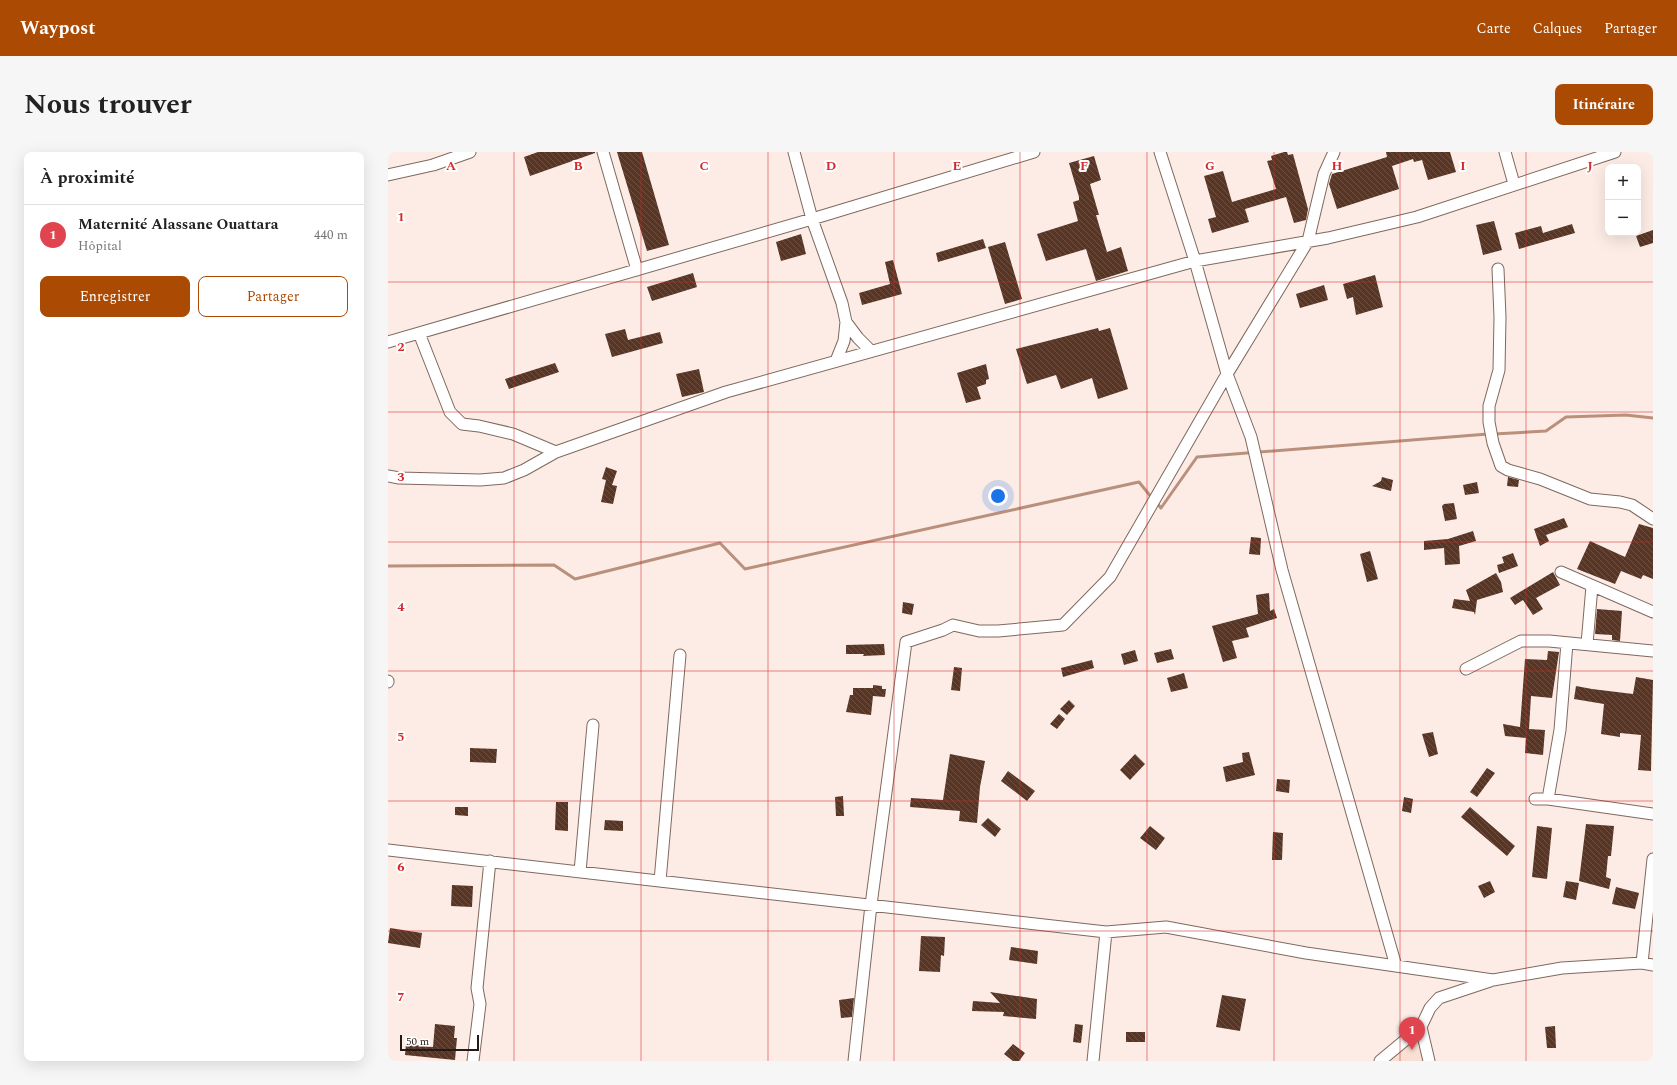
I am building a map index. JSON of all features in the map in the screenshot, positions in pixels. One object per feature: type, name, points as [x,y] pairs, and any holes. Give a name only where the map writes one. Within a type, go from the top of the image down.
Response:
[{"type":"street","points":[[388,175],[438,163],[470,152]]},
{"type":"street","points":[[603,152],[637,270]]},
{"type":"street","points":[[794,152],[812,219],[842,303],[846,322],[844,341],[836,361]]},
{"type":"street","points":[[388,342],[812,219],[1034,152]]},
{"type":"street","points":[[1160,152],[1195,261],[1227,374],[1251,437],[1282,570],[1396,966]]},
{"type":"street","points":[[854,1061],[871,905],[906,642],[944,630],[953,625],[959,625],[979,631],[992,631],[1063,625],[1110,577],[1227,374],[1308,240],[1324,174],[1334,152]]},
{"type":"street","points":[[1505,152],[1514,184]]},
{"type":"street","points":[[388,476],[399,478],[480,480],[504,478],[524,470],[556,452],[726,392],[1195,261],[1308,240],[1328,238],[1417,217],[1615,152]]},
{"type":"street","points":[[1498,269],[1500,317],[1499,370],[1489,406],[1489,422],[1493,443],[1501,466],[1508,470],[1540,479],[1590,499],[1620,502],[1632,505],[1653,519]]},
{"type":"street","points":[[846,322],[858,338],[871,351]]},
{"type":"street","points":[[419,333],[450,412],[455,419],[462,424],[479,426],[513,434],[556,452]]},
{"type":"street","points":[[1561,572],[1653,612]]},
{"type":"street","points":[[1587,644],[1592,586]]},
{"type":"street","points":[[1466,669],[1521,641],[1587,644],[1653,651]]},
{"type":"street","points":[[1548,799],[1560,730],[1567,643]]},
{"type":"street","points":[[660,881],[680,655]]},
{"type":"street","points":[[580,872],[593,725]]},
{"type":"street","points":[[1535,799],[1548,799],[1653,814]]},
{"type":"street","points":[[388,850],[1106,932],[1166,927],[1306,953],[1493,980]]},
{"type":"street","points":[[1380,1061],[1421,1027],[1430,1008],[1439,998],[1493,980],[1562,968],[1648,964],[1653,859]]},
{"type":"street","points":[[473,1061],[480,1004],[477,988],[490,861]]},
{"type":"street","points":[[1093,1061],[1106,932]]},
{"type":"street","points":[[1421,1027],[1429,1061]]},
{"type":"shaded area","points":[[1417,1039],[1423,1061],[1389,1061]]},
{"type":"building","points":[[538,152],[595,153],[530,176],[524,157]]},
{"type":"building","points":[[617,152],[642,152],[669,245],[647,251]]},
{"type":"building","points":[[1287,152],[1288,155],[1293,154],[1308,209],[1306,220],[1294,223],[1286,197],[1245,209],[1249,222],[1212,233],[1208,219],[1216,217],[1204,176],[1223,171],[1232,202],[1276,189],[1267,161],[1272,160],[1271,156]]},
{"type":"building","points":[[1386,152],[1450,152],[1456,172],[1428,180],[1422,160],[1414,162],[1413,159],[1392,166],[1399,189],[1337,209],[1329,184],[1332,174],[1387,157]]},
{"type":"building","points":[[1094,156],[1101,180],[1090,184],[1099,215],[1096,215],[1107,252],[1121,247],[1128,271],[1096,281],[1086,249],[1046,261],[1037,234],[1078,221],[1073,202],[1079,200],[1079,197],[1069,163]]},
{"type":"building","points":[[1494,221],[1502,250],[1483,255],[1476,225]]},
{"type":"building","points":[[1572,224],[1575,233],[1519,249],[1515,233],[1541,226],[1543,233]]},
{"type":"building","points":[[1653,230],[1653,243],[1640,247],[1636,236],[1641,236],[1641,234]]},
{"type":"building","points":[[801,234],[806,254],[781,261],[776,242]]},
{"type":"building","points":[[983,239],[986,248],[938,262],[936,253]]},
{"type":"building","points":[[1005,242],[1022,299],[1005,304],[988,247]]},
{"type":"building","points":[[893,260],[902,294],[862,305],[859,293],[890,284],[885,262]]},
{"type":"building","points":[[693,273],[697,287],[652,301],[647,287]]},
{"type":"building","points":[[1375,275],[1383,307],[1356,315],[1353,297],[1347,299],[1343,284]]},
{"type":"building","points":[[1324,285],[1328,300],[1300,308],[1296,294]]},
{"type":"building","points":[[1098,328],[1099,331],[1110,328],[1128,389],[1098,399],[1092,378],[1061,389],[1056,375],[1027,384],[1016,349]]},
{"type":"building","points":[[625,329],[628,340],[660,332],[663,343],[612,357],[605,334]]},
{"type":"building","points":[[555,363],[559,372],[509,389],[505,379]]},
{"type":"building","points":[[986,364],[989,379],[986,380],[986,384],[977,387],[981,399],[966,403],[957,373]]},
{"type":"building","points":[[699,369],[704,392],[682,397],[676,374]]},
{"type":"building","points":[[606,467],[617,471],[612,485],[617,486],[613,504],[601,502],[606,480],[602,479]]},
{"type":"building","points":[[1382,477],[1393,480],[1391,491],[1372,486],[1381,481]]},
{"type":"building","points":[[1508,477],[1519,480],[1518,487],[1507,486]]},
{"type":"building","points":[[1477,482],[1479,493],[1465,495],[1463,485]]},
{"type":"building","points":[[1454,503],[1457,519],[1445,521],[1442,506],[1444,504]]},
{"type":"building","points":[[1564,518],[1568,527],[1546,535],[1549,541],[1540,546],[1534,529]]},
{"type":"building","points":[[1639,524],[1653,528],[1653,579],[1643,575],[1641,579],[1621,571],[1615,584],[1577,569],[1590,541],[1625,557]]},
{"type":"building","points":[[1473,531],[1476,541],[1459,546],[1460,564],[1445,565],[1444,548],[1424,550],[1424,541],[1448,539]]},
{"type":"building","points":[[1251,537],[1261,538],[1260,555],[1249,554]]},
{"type":"building","points":[[1370,551],[1378,579],[1367,582],[1360,554]]},
{"type":"building","points":[[1513,553],[1518,566],[1499,573],[1497,565],[1504,563],[1502,557]]},
{"type":"building","points":[[1553,572],[1560,585],[1536,598],[1543,609],[1533,615],[1523,600],[1515,605],[1510,598]]},
{"type":"building","points":[[1496,573],[1501,582],[1503,592],[1477,600],[1475,615],[1474,612],[1452,608],[1454,599],[1470,601],[1466,590]]},
{"type":"building","points":[[1269,593],[1270,611],[1274,609],[1277,618],[1246,628],[1249,637],[1232,641],[1237,658],[1223,662],[1212,626],[1258,614],[1256,595]]},
{"type":"building","points":[[903,602],[914,604],[912,615],[902,613]]},
{"type":"building","points":[[1597,609],[1622,611],[1620,641],[1612,640],[1612,635],[1595,634]]},
{"type":"building","points":[[884,644],[885,655],[863,656],[864,654],[846,654],[846,645]]},
{"type":"building","points":[[1171,649],[1174,659],[1157,663],[1154,653]]},
{"type":"building","points":[[1135,650],[1138,661],[1124,665],[1121,654]]},
{"type":"building","points":[[1548,651],[1559,652],[1552,698],[1531,696],[1529,729],[1545,730],[1543,755],[1525,753],[1526,738],[1505,736],[1503,724],[1520,727],[1525,659],[1547,660]]},
{"type":"building","points":[[1092,660],[1094,668],[1063,677],[1061,668]]},
{"type":"building","points":[[954,667],[962,668],[960,691],[951,690]]},
{"type":"building","points":[[1184,673],[1188,688],[1171,692],[1167,678]]},
{"type":"building","points":[[1636,677],[1653,680],[1651,771],[1638,770],[1641,735],[1620,733],[1620,737],[1601,734],[1604,704],[1574,699],[1576,686],[1633,694]]},
{"type":"building","points":[[873,685],[882,686],[882,689],[886,689],[885,697],[873,696],[871,715],[846,712],[850,695],[853,695],[853,688],[873,688]]},
{"type":"building","points":[[1069,700],[1075,706],[1067,715],[1060,709]]},
{"type":"building","points":[[1059,714],[1065,719],[1057,729],[1050,724]]},
{"type":"building","points":[[1433,732],[1438,754],[1429,757],[1422,734]]},
{"type":"building","points":[[470,748],[497,749],[496,763],[470,762]]},
{"type":"building","points":[[1249,752],[1255,775],[1226,782],[1223,767],[1243,762],[1242,753]]},
{"type":"building","points":[[950,754],[985,761],[980,787],[977,823],[959,821],[960,811],[910,807],[911,798],[943,800]]},
{"type":"building","points":[[1135,754],[1145,764],[1130,780],[1120,770]]},
{"type":"building","points":[[1487,768],[1495,773],[1477,797],[1470,792]]},
{"type":"building","points":[[1008,771],[1035,791],[1027,801],[1001,781]]},
{"type":"building","points":[[1277,779],[1290,780],[1289,793],[1276,791]]},
{"type":"building","points":[[843,796],[844,816],[836,816],[835,797]]},
{"type":"building","points":[[1404,797],[1413,799],[1411,813],[1402,811]]},
{"type":"building","points":[[556,802],[568,802],[568,831],[555,830]]},
{"type":"building","points":[[455,807],[468,807],[468,816],[455,815]]},
{"type":"building","points":[[1470,807],[1515,846],[1507,856],[1461,817]]},
{"type":"building","points":[[988,818],[1001,829],[995,837],[981,825]]},
{"type":"building","points":[[605,820],[623,821],[623,831],[604,830]]},
{"type":"building","points":[[1586,824],[1614,826],[1611,856],[1608,856],[1606,877],[1611,879],[1609,889],[1579,881]]},
{"type":"building","points":[[1150,826],[1165,838],[1156,850],[1140,838]]},
{"type":"building","points":[[1537,826],[1552,828],[1547,879],[1532,877]]},
{"type":"building","points":[[1273,832],[1283,833],[1282,860],[1272,860]]},
{"type":"building","points":[[1490,881],[1495,892],[1484,898],[1478,886]]},
{"type":"building","points":[[1566,881],[1579,883],[1576,900],[1563,897]]},
{"type":"building","points":[[452,885],[473,886],[472,907],[451,906]]},
{"type":"building","points":[[1616,887],[1639,893],[1635,909],[1612,904]]},
{"type":"building","points":[[390,928],[422,933],[420,948],[388,943]]},
{"type":"building","points":[[921,936],[945,937],[944,956],[941,955],[940,972],[919,971]]},
{"type":"building","points":[[1011,947],[1038,951],[1037,964],[1009,960]]},
{"type":"building","points":[[990,992],[1037,999],[1036,1019],[1003,1016],[1004,1012],[972,1011],[973,1001],[1000,1003]]},
{"type":"building","points":[[1222,995],[1246,999],[1240,1031],[1216,1027]]},
{"type":"building","points":[[854,998],[852,1017],[841,1018],[839,1000]]},
{"type":"building","points":[[435,1024],[455,1026],[454,1038],[457,1038],[455,1060],[405,1055],[406,1044],[433,1047]]},
{"type":"building","points":[[1075,1024],[1083,1025],[1081,1043],[1073,1042]]},
{"type":"building","points":[[1555,1026],[1556,1048],[1547,1048],[1545,1027]]},
{"type":"building","points":[[1126,1032],[1145,1032],[1145,1042],[1126,1042]]},
{"type":"building","points":[[1013,1044],[1025,1053],[1019,1061],[1013,1061],[1004,1054]]},
{"type":"waterway","points":[[1494,434],[1546,431],[1566,417],[1626,415],[1653,418]]},
{"type":"waterway","points":[[1156,502],[1161,508],[1197,457],[1488,434]]},
{"type":"waterway","points":[[388,566],[554,565],[575,579],[720,543],[745,569],[1139,482],[1152,498]]},
{"type":"place","name":"Maternité Alassane Ouattara","points":[[1412,1050]]}]
